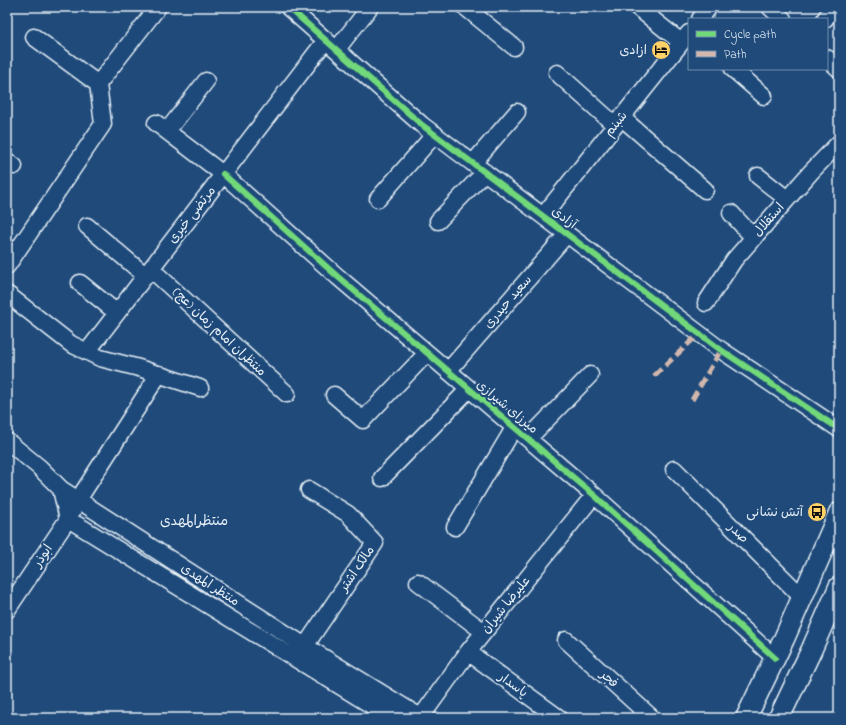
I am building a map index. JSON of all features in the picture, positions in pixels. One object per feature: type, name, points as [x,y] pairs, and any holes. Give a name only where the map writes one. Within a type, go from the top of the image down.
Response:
[{"type":"main road","points":[[746,718],[775,658],[839,513]]},
{"type":"main road","points":[[779,718],[839,587]]},
{"type":"street","points":[[7,266],[103,124],[98,84],[158,7]]},
{"type":"street","name":"آزادی","points":[[288,7],[422,124],[479,168],[721,350],[839,429]]},
{"type":"street","name":"مرتضی خیری","points":[[87,352],[224,174],[331,44],[370,7]]},
{"type":"street","points":[[465,7],[514,47]]},
{"type":"street","points":[[637,7],[685,37]]},
{"type":"street","points":[[701,18],[709,7]]},
{"type":"street","points":[[770,7],[782,18]]},
{"type":"street","points":[[826,18],[834,7]]},
{"type":"street","points":[[34,37],[98,84]]},
{"type":"street","name":"شبنم","points":[[543,216],[685,37]]},
{"type":"street","points":[[828,59],[839,69]]},
{"type":"street","points":[[734,70],[764,96]]},
{"type":"street","points":[[557,73],[705,190]]},
{"type":"street","name":"میرزای شیرازی","points":[[206,81],[161,127],[224,174],[338,278],[594,495],[775,658]]},
{"type":"street","points":[[438,221],[479,168],[517,112]]},
{"type":"street","points":[[378,199],[435,134]]},
{"type":"street","name":"استقلال","points":[[706,303],[734,260],[811,172],[839,143]]},
{"type":"street","points":[[758,176],[787,199]]},
{"type":"street","points":[[731,214],[754,238]]},
{"type":"street","name":"منتظران امام زمان (عج)","points":[[87,226],[148,272],[286,394]]},
{"type":"street","name":"سعید حیدری","points":[[448,371],[567,234]]},
{"type":"street","points":[[80,283],[117,313]]},
{"type":"street","points":[[7,294],[71,344],[87,352],[100,358],[159,374],[200,388]]},
{"type":"street","points":[[334,395],[363,420],[427,353]]},
{"type":"street","name":"ابوذر","points":[[7,610],[68,519],[78,500],[159,374]]},
{"type":"street","points":[[528,439],[590,375]]},
{"type":"street","points":[[382,478],[469,389]]},
{"type":"street","points":[[455,527],[514,428]]},
{"type":"street","name":"منتظر المهدی","points":[[7,441],[39,467],[61,489],[300,653],[375,707],[421,718]]},
{"type":"street","name":"صدر","points":[[674,469],[802,597]]},
{"type":"street","points":[[61,489],[68,519],[300,653]]},
{"type":"street","name":"مالک اشتر","points":[[300,653],[375,543],[348,514],[309,490]]},
{"type":"street","name":"علیرضا شیران","points":[[421,718],[468,652],[594,495]]},
{"type":"street","points":[[418,582],[484,632]]},
{"type":"street","name":"فجر","points":[[566,640],[652,718]]},
{"type":"street","name":"پاسدار","points":[[468,652],[558,718]]},
{"type":"street","points":[[375,707],[392,718]]},
{"type":"marked path","points":[[654,376],[700,333]]},
{"type":"marked path","points":[[692,400],[721,350]]},
{"type":"cycle path","points":[[288,7],[422,125],[721,350],[839,429]]},
{"type":"cycle path","points":[[223,174],[338,277],[594,495],[775,658]]},
{"type":"place","name":"ازادی","points":[[661,50]]},
{"type":"place","name":"آتش نشانی","points":[[817,512]]},
{"type":"district","name":"منتظرالمهدی","points":[[194,521]]}]
